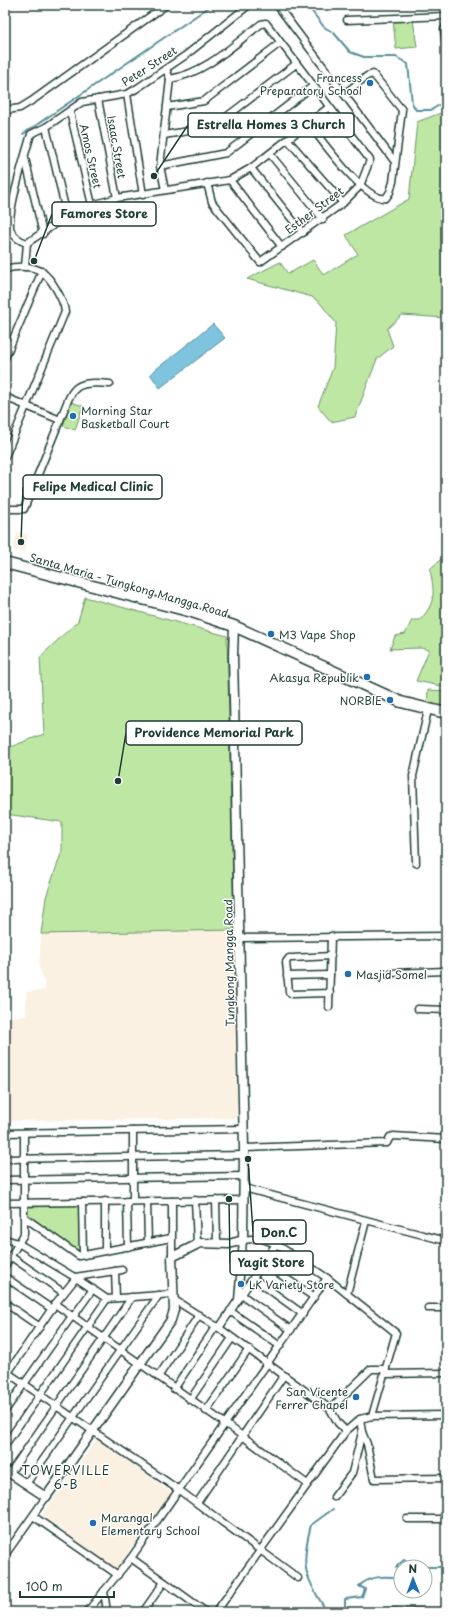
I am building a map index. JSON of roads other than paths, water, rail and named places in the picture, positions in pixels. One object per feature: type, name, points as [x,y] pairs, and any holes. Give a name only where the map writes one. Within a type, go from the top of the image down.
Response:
[{"type":"main road","name":"Santa Maria - Tungkong Mangga Road","points":[[5,563],[192,612],[234,626],[401,702],[428,710],[446,713]]},
{"type":"street","points":[[7,110],[20,108],[33,100],[166,5]]},
{"type":"street","name":"Peter Street","points":[[27,243],[18,240],[10,230],[10,214],[30,134],[46,127],[70,112],[82,102],[127,94],[166,68],[249,5]]},
{"type":"street","points":[[277,5],[395,162]]},
{"type":"street","points":[[347,20],[446,16]]},
{"type":"street","points":[[25,266],[27,243],[43,234],[67,216],[92,205],[117,198],[230,180],[251,168],[270,154],[329,107],[266,23],[261,24],[199,70],[184,76],[170,79]]},
{"type":"street","points":[[446,25],[444,30],[446,46]]},
{"type":"street","points":[[167,107],[204,101],[280,43]]},
{"type":"street","points":[[164,135],[213,127],[296,64]]},
{"type":"street","points":[[165,190],[160,166],[170,79],[166,68]]},
{"type":"street","points":[[5,72],[7,76],[7,110],[5,123]]},
{"type":"street","points":[[308,123],[360,186],[378,198],[386,198],[390,192],[402,110],[373,74],[367,76],[344,94]]},
{"type":"street","points":[[160,166],[226,152],[313,86]]},
{"type":"street","points":[[127,94],[143,195]]},
{"type":"street","name":"Isaac Street","points":[[98,99],[117,198]]},
{"type":"street","name":"Esther Street","points":[[207,183],[212,202],[260,262],[323,219],[343,203],[360,186],[370,160],[329,107]]},
{"type":"street","name":"Amos Street","points":[[70,112],[92,205]]},
{"type":"street","points":[[46,127],[67,216]]},
{"type":"street","points":[[288,140],[343,203]]},
{"type":"street","points":[[270,154],[323,219]]},
{"type":"street","points":[[25,157],[43,234]]},
{"type":"street","points":[[251,168],[303,232]]},
{"type":"street","points":[[230,180],[282,247]]},
{"type":"street","points":[[5,269],[25,266],[42,271],[58,292],[64,304],[65,312],[5,457]]},
{"type":"street","points":[[5,358],[42,271]]},
{"type":"street","points":[[5,509],[24,509],[72,391],[85,382],[110,384]]},
{"type":"street","points":[[5,397],[60,420]]},
{"type":"street","name":"Tungkong Mangga Road","points":[[234,626],[233,655],[244,1130],[244,1200],[240,1297]]},
{"type":"street","points":[[416,863],[413,776],[428,710]]},
{"type":"street","points":[[329,1007],[331,936]]},
{"type":"street","points":[[239,938],[446,936]]},
{"type":"street","points":[[330,993],[292,994],[289,992],[286,962],[289,958],[331,956]]},
{"type":"street","points":[[391,973],[446,971]]},
{"type":"street","points":[[287,976],[330,975]]},
{"type":"street","points":[[418,1009],[446,1010]]},
{"type":"street","points":[[5,1133],[244,1130]]},
{"type":"street","points":[[128,1247],[130,1201],[133,1178],[133,1131]]},
{"type":"street","points":[[24,1133],[24,1234],[7,1261],[64,1293]]},
{"type":"street","points":[[5,1158],[133,1157],[387,1143],[390,1137],[393,1136],[446,1139]]},
{"type":"street","points":[[5,1180],[244,1176]]},
{"type":"street","points":[[244,1188],[446,1241]]},
{"type":"street","points":[[195,1200],[197,1244]]},
{"type":"street","points":[[216,1200],[217,1243]]},
{"type":"street","points":[[5,1203],[244,1200]]},
{"type":"street","points":[[105,1201],[105,1251]]},
{"type":"street","points":[[147,1201],[148,1243]]},
{"type":"street","points":[[5,1556],[171,1320],[174,1310],[171,1238],[172,1201]]},
{"type":"street","points":[[82,1202],[83,1255]]},
{"type":"street","points":[[24,1217],[79,1256],[171,1238]]},
{"type":"street","points":[[347,1294],[366,1221]]},
{"type":"street","points":[[172,1257],[197,1244],[229,1244],[243,1240],[260,1238],[276,1244],[327,1278],[396,1333],[386,1372],[372,1416]]},
{"type":"street","points":[[5,1240],[18,1243],[76,1277],[107,1299],[159,1295],[173,1296],[249,1349],[330,1409],[338,1423],[346,1431]]},
{"type":"street","points":[[174,1389],[276,1244]]},
{"type":"street","points":[[263,1263],[314,1297]]},
{"type":"street","points":[[116,1298],[118,1271],[76,1277],[7,1375],[24,1383],[74,1416],[197,1503],[298,1578]]},
{"type":"street","points":[[5,1276],[87,1327],[139,1365],[226,1424],[306,1483]]},
{"type":"street","points":[[253,1278],[302,1314]]},
{"type":"street","points":[[87,1612],[131,1558],[327,1278]]},
{"type":"street","points":[[5,1411],[93,1290]]},
{"type":"street","points":[[26,1484],[159,1295]]},
{"type":"street","points":[[46,1497],[8,1471],[57,1405],[132,1297]]},
{"type":"street","points":[[240,1297],[291,1330]]},
{"type":"street","points":[[5,1445],[107,1299]]},
{"type":"street","points":[[5,1303],[40,1327]]},
{"type":"street","points":[[428,1308],[446,1308]]},
{"type":"street","points":[[230,1311],[280,1346]]},
{"type":"street","points":[[158,1377],[200,1316]]},
{"type":"street","points":[[190,1400],[232,1338]]},
{"type":"street","points":[[206,1411],[249,1349]]},
{"type":"street","points":[[330,1409],[372,1369],[386,1372],[446,1373]]},
{"type":"street","points":[[197,1503],[284,1375]]},
{"type":"street","points":[[216,1612],[306,1483],[346,1431],[360,1419],[372,1416],[446,1416]]},
{"type":"street","points":[[360,1419],[374,1479],[446,1478]]},
{"type":"street","points":[[334,1497],[352,1473],[362,1432]]},
{"type":"street","points":[[33,1516],[118,1575]]},
{"type":"street","points":[[407,1519],[446,1519]]},
{"type":"street","points":[[131,1558],[206,1612]]},
{"type":"street","points":[[143,1612],[164,1582]]},
{"type":"street","points":[[104,1591],[107,1612]]},
{"type":"street","points":[[384,1612],[446,1612]]},
{"type":"water","points":[[213,324],[225,338],[160,388],[150,374]]},
{"type":"waterway","points":[[23,134],[212,5]]},
{"type":"waterway","points":[[307,5],[324,27],[334,33],[350,52],[364,57],[396,57],[408,64],[412,103],[416,110],[431,110],[446,101]]},
{"type":"waterway","points":[[324,1612],[324,1607],[308,1577],[305,1559],[311,1525],[333,1509]]},
{"type":"waterway","points":[[433,1567],[446,1567]]},
{"type":"waterway","points":[[353,1612],[345,1608],[345,1599],[362,1597],[365,1589],[359,1586],[374,1578],[393,1577]]},
{"type":"place","name":"Francess Preparatory School","points":[[370,83]]},
{"type":"place","name":"Estrella Homes 3 Church","points":[[154,176]]},
{"type":"place","name":"Famores Store","points":[[34,261]]},
{"type":"place","name":"Morning Star Basketball Court","points":[[73,416]]},
{"type":"place","name":"Felipe Medical Clinic","points":[[21,542]]},
{"type":"place","name":"M3 Vape Shop","points":[[271,634]]},
{"type":"place","name":"Akasya Republik","points":[[367,677]]},
{"type":"place","name":"NORBIE","points":[[390,700]]},
{"type":"place","name":"Providence Memorial Park","points":[[118,781]]},
{"type":"place","name":"Masjid Somel","points":[[348,974]]},
{"type":"place","name":"Don.C","points":[[248,1159]]},
{"type":"place","name":"Yagit Store","points":[[229,1199]]},
{"type":"place","name":"LK Variety Store","points":[[241,1284]]},
{"type":"place","name":"San Vicente Ferrer Chapel","points":[[356,1397]]},
{"type":"place","name":"Marangal Elementary School","points":[[93,1523]]},
{"type":"district","name":"TOWERVILLE 6-B","points":[[66,1477]]}]
